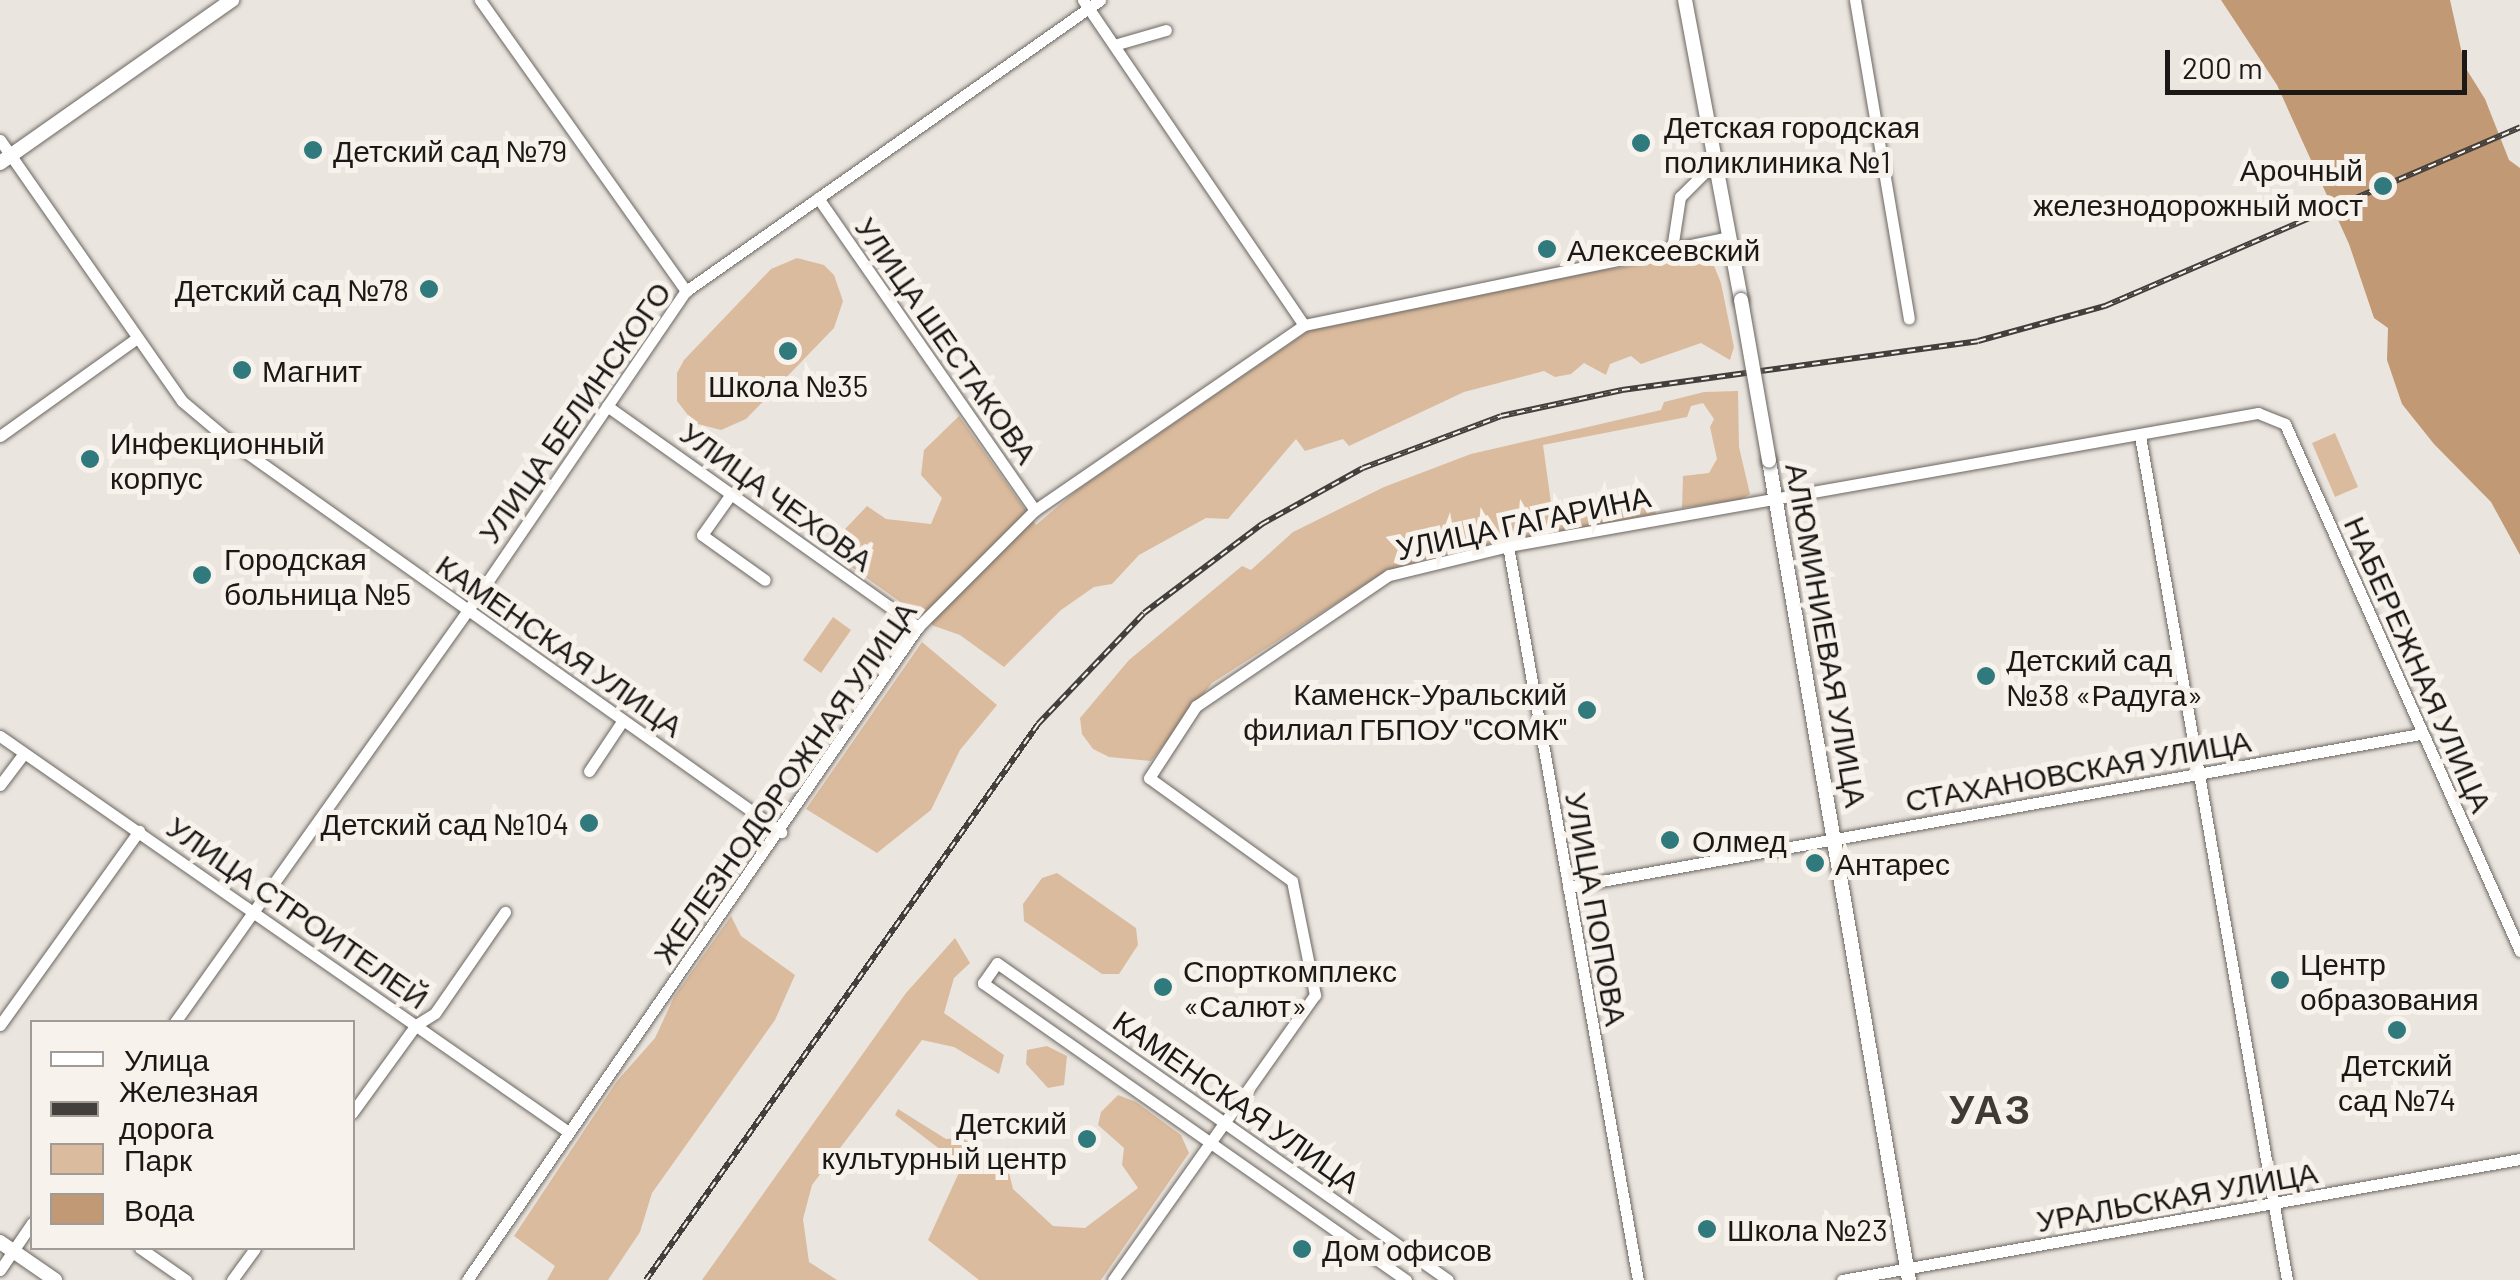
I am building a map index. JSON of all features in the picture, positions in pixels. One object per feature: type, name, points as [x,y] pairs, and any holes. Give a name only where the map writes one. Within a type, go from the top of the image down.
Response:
[{"type":"main road","points":[[5,159],[232,0]]},
{"type":"main road","name":"АЛЮМИНИЕВАЯ УЛИЦА","points":[[1685,0],[1776,498],[1908,1274]]},
{"type":"main road","points":[[6,1246],[55,1280]]},
{"type":"street","points":[[480,0],[686,291]]},
{"type":"street","name":"УЛИЦА БЕЛИНСКОГО","points":[[176,1020],[468,610],[686,291],[1086,4],[1100,0]]},
{"type":"street","points":[[1855,0],[1909,318]]},
{"type":"street","points":[[1086,4],[1304,325]]},
{"type":"street","points":[[1114,45],[1166,30]]},
{"type":"street","name":"КАМЕНСКАЯ УЛИЦА","points":[[0,140],[5,159],[182,401],[226,438],[780,832]]},
{"type":"street","points":[[1672,250],[1680,197],[1715,162]]},
{"type":"street","name":"УЛИЦА ШЕСТАКОВА","points":[[818,198],[1035,510]]},
{"type":"street","name":"ЖЕЛЕЗНОДОРОЖНАЯ УЛИЦА","points":[[467,1280],[918,627],[1035,510],[1304,325],[1729,238]]},
{"type":"street","points":[[0,436],[136,338]]},
{"type":"street","name":"УЛИЦА ЧЕХОВА","points":[[608,406],[918,627]]},
{"type":"street","name":"УЛИЦА ГАГАРИНА","points":[[1112,1280],[1315,995],[1292,881],[1150,778],[1196,706],[1389,576],[1508,546],[2258,413]]},
{"type":"street","name":"НАБЕРЕЖНАЯ УЛИЦА","points":[[2258,413],[2286,424],[2420,734],[2520,951]]},
{"type":"street","points":[[2140,436],[2287,1280]]},
{"type":"street","points":[[731,494],[702,535],[765,580]]},
{"type":"street","name":"УЛИЦА ПОПОВА","points":[[1508,546],[1638,1280]]},
{"type":"street","points":[[589,771],[623,720]]},
{"type":"street","name":"СТАХАНОВСКАЯ УЛИЦА","points":[[1568,886],[2420,734]]},
{"type":"street","name":"УЛИЦА СТРОИТЕЛЕЙ","points":[[0,736],[567,1131]]},
{"type":"street","points":[[0,785],[23,754]]},
{"type":"street","points":[[0,1025],[138,831]]},
{"type":"street","points":[[355,1109],[416,1025],[436,1013],[505,912]]},
{"type":"street","name":"КАМЕНСКАЯ УЛИЦА","points":[[1406,1280],[983,983],[996,963],[1448,1280]]},
{"type":"street","name":"УРАЛЬСКАЯ УЛИЦА","points":[[1842,1280],[1908,1274],[2520,1160]]},
{"type":"street","points":[[0,1270],[6,1246],[30,1225]]},
{"type":"street","points":[[143,1250],[186,1280]]},
{"type":"street","points":[[232,1280],[254,1250]]},
{"type":"green space","points":[[1710,256],[1721,283],[1734,347],[1730,360],[1701,343],[1641,364],[1631,356],[1610,364],[1606,375],[1584,363],[1571,374],[1555,377],[1544,371],[1464,392],[1349,446],[1343,439],[1305,451],[1296,439],[1228,519],[1206,518],[1139,555],[1112,584],[1094,587],[1061,610],[1004,667],[960,635],[934,626],[826,549],[867,506],[886,519],[931,524],[942,498],[921,475],[924,450],[959,416],[1036,525],[1077,490],[1308,331],[1601,270]]},
{"type":"green space","points":[[797,258],[824,265],[834,275],[843,301],[834,328],[746,419],[721,430],[694,423],[677,401],[677,373],[684,360],[771,269]]},
{"type":"green space","points":[[1738,391],[1739,447],[1750,494],[1740,500],[1682,508],[1683,476],[1709,473],[1717,459],[1710,427],[1714,419],[1703,403],[1691,406],[1687,417],[1543,445],[1553,517],[1653,504],[1656,514],[1452,551],[1383,573],[1212,683],[1151,761],[1109,757],[1093,749],[1082,734],[1080,718],[1129,660],[1242,566],[1251,570],[1293,532],[1384,487],[1471,454],[1661,410],[1664,402],[1704,392]]},
{"type":"green space","points":[[2335,433],[2358,487],[2335,497],[2312,443]]},
{"type":"green space","points":[[833,617],[851,630],[821,673],[803,660]]},
{"type":"green space","points":[[922,642],[997,705],[960,750],[931,810],[877,853],[806,809]]},
{"type":"green space","points":[[1057,873],[1136,928],[1138,945],[1119,974],[1102,974],[1024,921],[1023,904],[1042,878]]},
{"type":"green space","points":[[731,916],[741,936],[795,975],[775,1020],[652,1193],[640,1232],[608,1280],[547,1280],[555,1266],[514,1236],[617,1081],[655,1038],[674,997]]},
{"type":"green space","points":[[955,938],[970,963],[954,978],[944,1013],[1004,1055],[999,1074],[954,1047],[922,1040],[812,1185],[803,1219],[809,1262],[837,1280],[702,1280],[906,993]]},
{"type":"green space","points":[[1047,1046],[1067,1056],[1064,1085],[1048,1088],[1026,1064],[1027,1050]]},
{"type":"green space","points":[[1118,1095],[1136,1102],[1181,1135],[1189,1153],[1101,1280],[979,1280],[928,1240],[962,1166],[895,1115],[898,1109],[946,1139],[962,1138],[1007,1164],[1013,1189],[1053,1226],[1085,1228],[1138,1188],[1122,1165],[1124,1148],[1098,1125],[1101,1112]]},
{"type":"water","points":[[2221,0],[2450,0],[2465,67],[2485,99],[2509,160],[2520,168],[2520,555],[2491,502],[2434,444],[2402,404],[2387,360],[2388,328],[2374,318],[2349,244],[2277,85]]},
{"type":"railway","points":[[646,1280],[1038,724],[1144,613],[1262,524],[1363,468],[1501,416],[1622,390],[1978,341],[2105,306],[2520,127]]},
{"type":"place","name":"Детская городская поликлиника №1","points":[[1641,143]]},
{"type":"place","name":"Детский сад №79","points":[[313,150]]},
{"type":"place","name":"Арочный железнодорожный мост","points":[[2383,186]]},
{"type":"place","name":"Алексеевский","points":[[1547,249]]},
{"type":"place","name":"Детский сад №78","points":[[429,289]]},
{"type":"place","name":"Школа №35","points":[[788,351]]},
{"type":"place","name":"Магнит","points":[[242,370]]},
{"type":"place","name":"Инфекционный корпус","points":[[90,459]]},
{"type":"place","name":"Городская больница №5","points":[[202,575]]},
{"type":"place","name":"Детский сад №38 «Радуга»","points":[[1986,676]]},
{"type":"place","name":"Каменск-Уральский филиал ГБПОУ \"СОМК\"","points":[[1587,710]]},
{"type":"place","name":"Детский сад №104","points":[[589,823]]},
{"type":"place","name":"Олмед","points":[[1670,840]]},
{"type":"place","name":"Антарес","points":[[1815,863]]},
{"type":"place","name":"Центр образования","points":[[2280,980]]},
{"type":"place","name":"Спорткомплекс «Салют»","points":[[1163,987]]},
{"type":"place","name":"Детский сад №74","points":[[2397,1030]]},
{"type":"place","name":"Детский культурный центр","points":[[1087,1139]]},
{"type":"place","name":"Школа №23","points":[[1707,1229]]},
{"type":"place","name":"Дом офисов","points":[[1302,1249]]},
{"type":"district","name":"УАЗ","points":[[1991,1108]]}]
